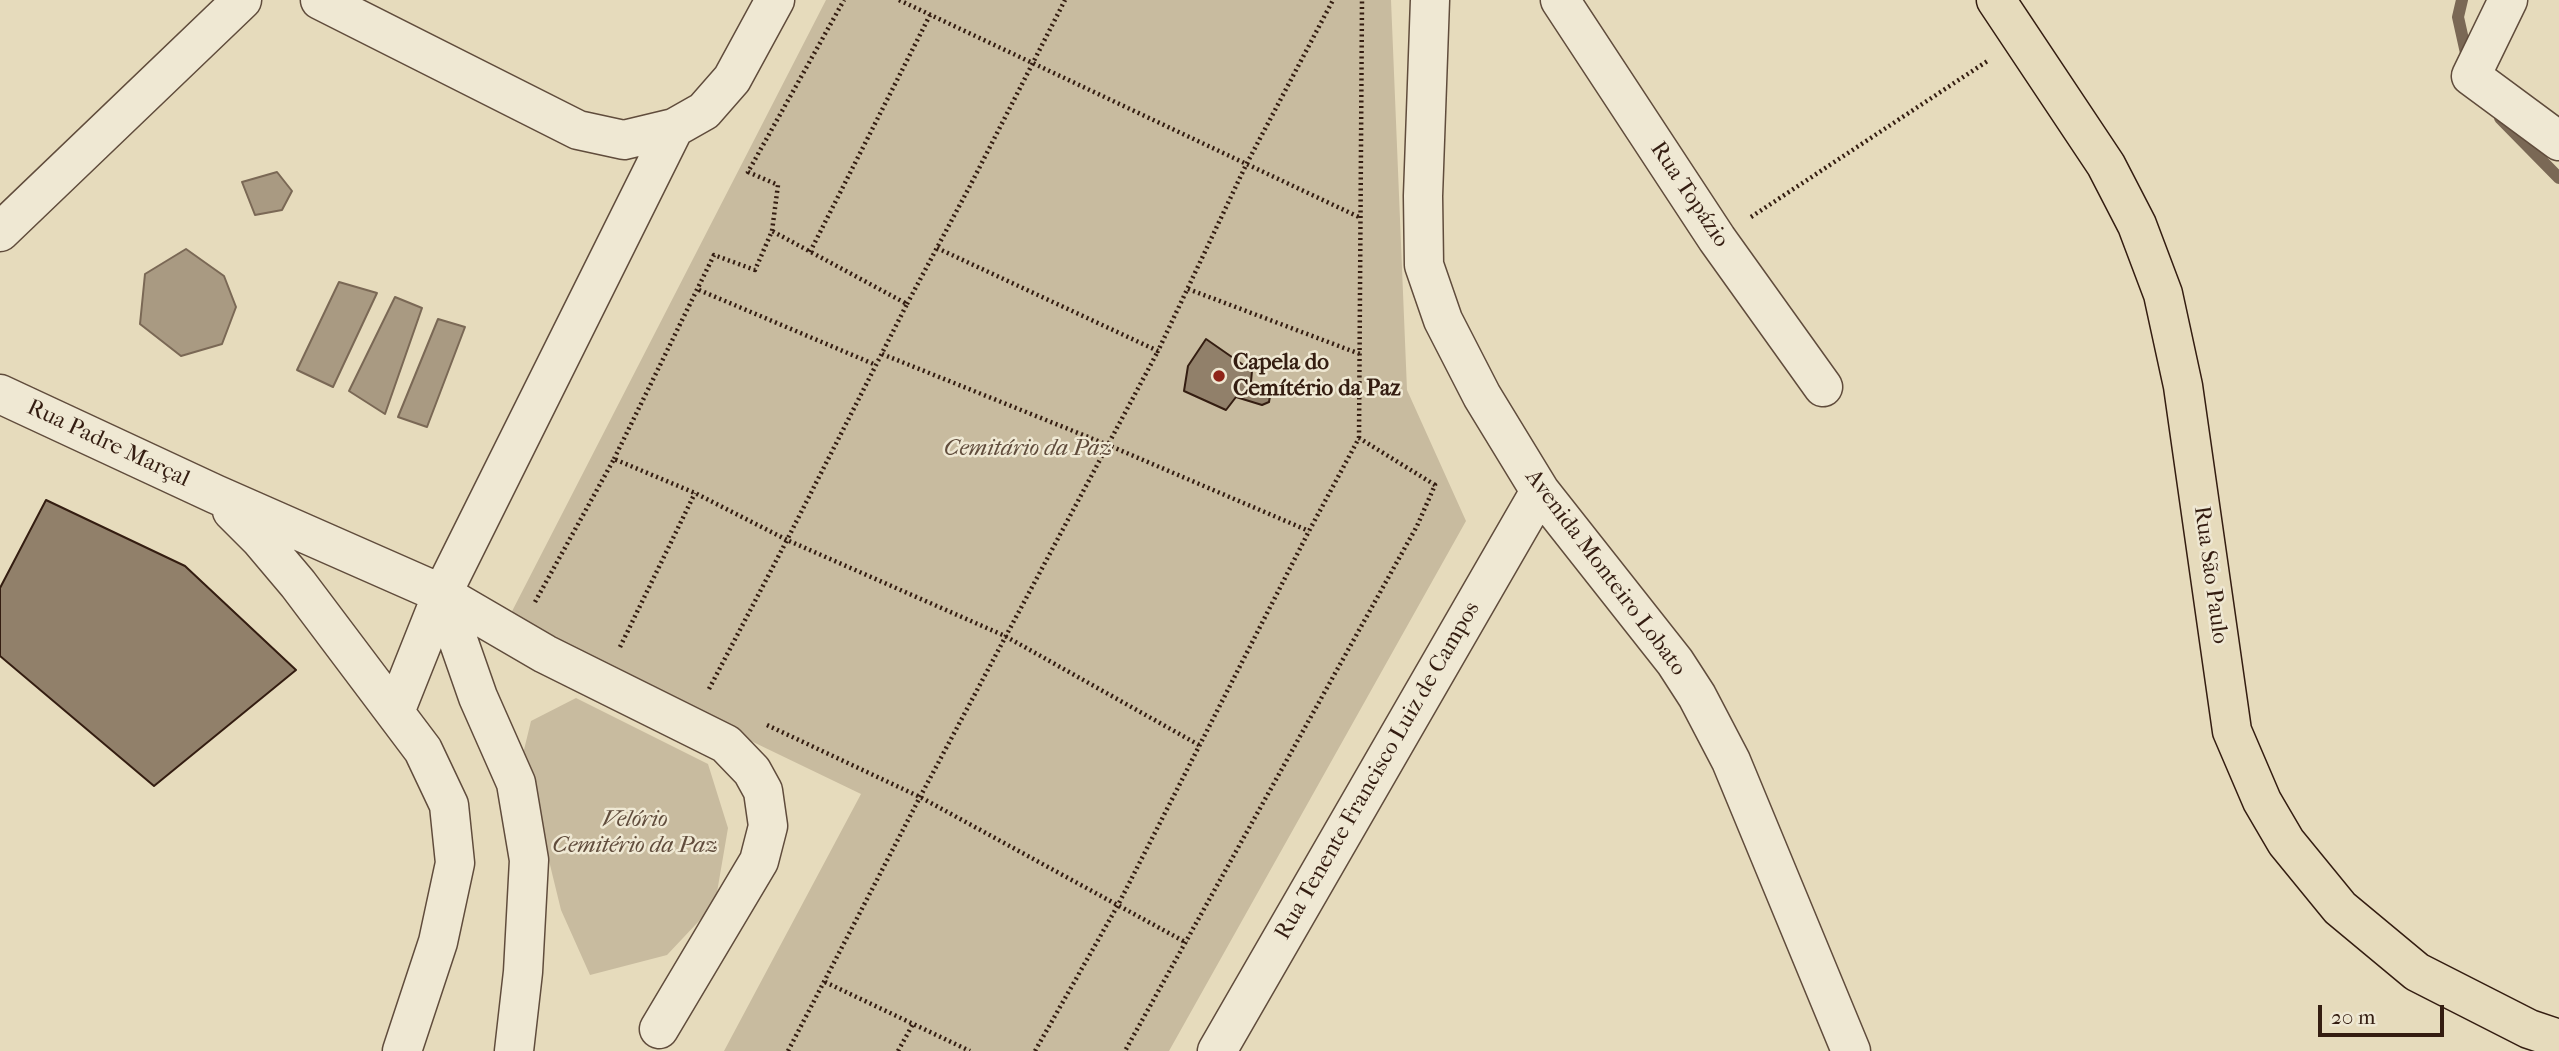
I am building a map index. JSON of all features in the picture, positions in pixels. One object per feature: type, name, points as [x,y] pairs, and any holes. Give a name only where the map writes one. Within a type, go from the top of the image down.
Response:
[{"type":"main road","name":"Rua São Paulo","points":[[1996,0],[2106,165],[2137,225],[2163,294],[2183,386],[2232,731],[2262,801],[2286,842],[2340,908],[2417,972],[2529,1029],[2559,1039]]},
{"type":"street","points":[[0,232],[242,0]]},
{"type":"street","points":[[320,0],[578,130],[624,140],[674,128],[704,111],[732,79],[775,0]]},
{"type":"street","name":"Avenida Monteiro Lobato","points":[[1430,0],[1423,196],[1424,265],[1443,320],[1482,396],[1540,491],[1675,663],[1697,696],[1731,761],[1851,1051]]},
{"type":"street","name":"Rua Topázio","points":[[1560,0],[1717,239],[1823,387]]},
{"type":"street","points":[[2508,0],[2471,76],[2559,141]]},
{"type":"street","points":[[395,712],[442,594],[674,128]]},
{"type":"street","name":"Rua Padre Marçal","points":[[0,394],[215,495],[442,594],[545,654],[726,744],[752,771],[763,791],[768,826],[759,861],[659,1029]]},
{"type":"street","name":"Rua Tenente Francisco Luiz de Campos","points":[[1217,1051],[1540,491]]},
{"type":"street","points":[[215,495],[261,539],[395,712],[423,750],[449,805],[455,863],[438,942],[402,1051]]},
{"type":"street","points":[[442,594],[478,697],[516,783],[529,860],[523,972],[514,1051]]},
{"type":"path","points":[[533,614],[535,601],[614,458],[714,256],[755,270],[772,231],[778,185],[748,172],[844,0]]},
{"type":"path","points":[[899,0],[1360,218]]},
{"type":"path","points":[[706,696],[1065,0]]},
{"type":"path","points":[[788,1051],[1158,351],[1246,165],[1333,0]]},
{"type":"path","points":[[1035,1051],[1118,905],[1359,438],[1362,0]]},
{"type":"path","points":[[810,252],[930,15]]},
{"type":"path","points":[[1717,239],[2021,38]]},
{"type":"path","points":[[772,231],[907,303]]},
{"type":"path","points":[[937,248],[1158,351]]},
{"type":"path","points":[[699,289],[876,365]]},
{"type":"path","points":[[1188,289],[1360,354]]},
{"type":"path","points":[[882,354],[1108,445],[1309,531]]},
{"type":"path","points":[[1125,1051],[1417,526],[1435,485],[1359,438]]},
{"type":"path","points":[[614,458],[695,493],[787,540],[1005,636],[1199,745]]},
{"type":"path","points":[[617,654],[695,493]]},
{"type":"path","points":[[756,720],[920,797],[1187,943]]},
{"type":"path","points":[[825,982],[970,1051]]},
{"type":"path","points":[[898,1051],[913,1024]]},
{"type":"green space","name":"Cemitário da Paz","points":[[826,0],[1391,0],[1407,390],[1466,521],[1169,1051],[724,1051],[861,794],[506,623]]},
{"type":"green space","name":"Velório Cemitério da Paz","points":[[576,698],[708,764],[728,828],[715,904],[667,955],[590,975],[561,910],[523,754],[531,721]]},
{"type":"shaded area","points":[[277,172],[292,191],[282,210],[255,215],[242,182]]},
{"type":"shaded area","points":[[186,249],[224,276],[236,307],[222,344],[181,356],[140,324],[145,274]]},
{"type":"shaded area","points":[[339,282],[377,293],[333,387],[297,370]]},
{"type":"shaded area","points":[[395,297],[422,308],[385,414],[349,391]]},
{"type":"shaded area","points":[[438,319],[465,327],[427,427],[398,417]]},
{"type":"building","name":"Capela do Cemítério da Paz","points":[[1206,339],[1252,371],[1251,382],[1271,390],[1269,402],[1262,405],[1236,397],[1226,410],[1184,391],[1188,366]]},
{"type":"building","points":[[46,500],[185,566],[296,670],[154,786],[0,656],[0,588]]},
{"type":"waterway","points":[[2462,0],[2458,17],[2468,62]]},
{"type":"waterway","points":[[2500,118],[2559,178]]},
{"type":"place","name":"Capela do Cemítério da Paz","points":[[1219,376]]}]
